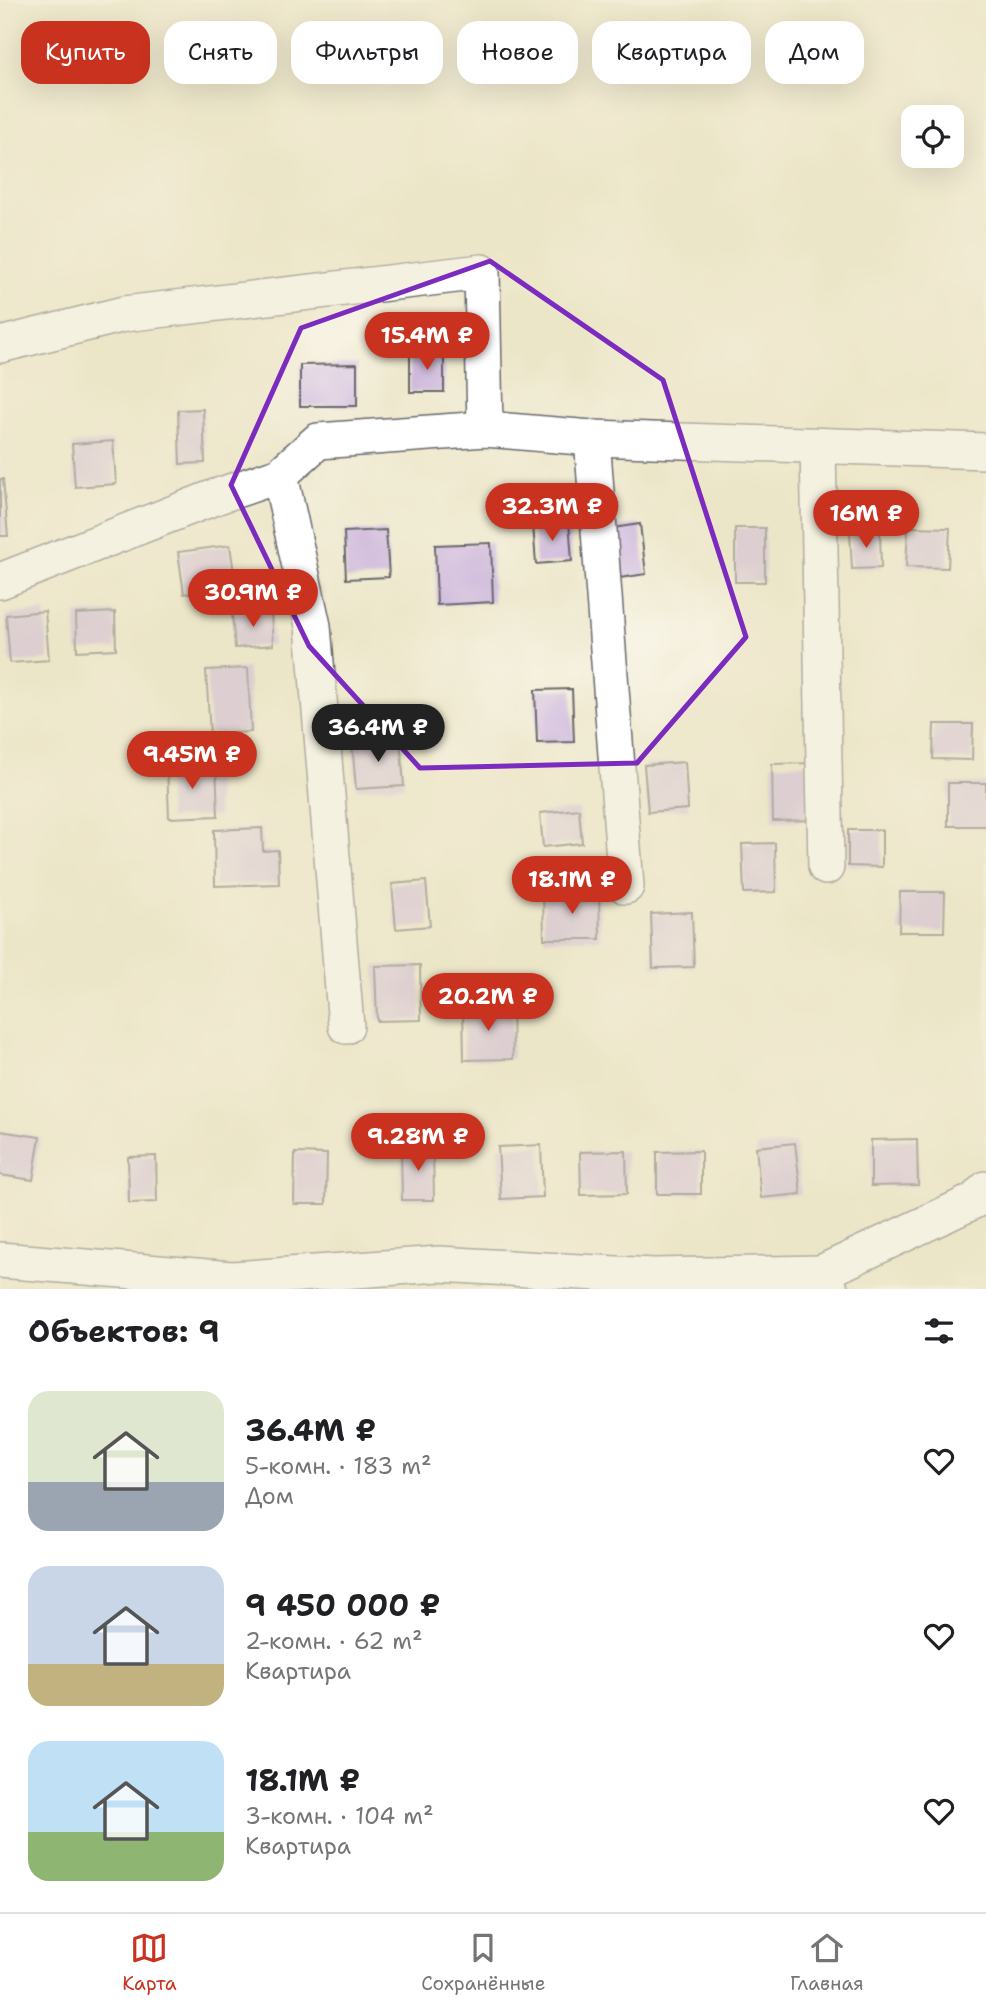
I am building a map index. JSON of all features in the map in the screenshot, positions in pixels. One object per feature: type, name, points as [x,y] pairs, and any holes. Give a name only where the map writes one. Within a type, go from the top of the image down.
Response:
[{"type":"street","points":[[0,345],[124,314],[481,272],[485,429]]},
{"type":"street","points":[[0,581],[215,497],[280,475],[318,441],[485,429],[592,438],[986,451]]},
{"type":"street","points":[[592,438],[626,886]]},
{"type":"street","points":[[818,446],[826,867]]},
{"type":"street","points":[[280,475],[313,626],[346,1026]]},
{"type":"street","points":[[0,1259],[232,1279],[439,1264],[653,1276],[825,1281],[974,1201],[986,1189]]},
{"type":"highlighted area","points":[[490,261],[663,380],[746,637],[637,763],[420,768],[309,646],[231,485],[301,328]]},
{"type":"building","points":[[410,351],[444,351],[444,392],[410,392]]},
{"type":"building","points":[[357,364],[357,406],[300,406],[300,365]]},
{"type":"building","points":[[203,409],[205,463],[180,464],[178,410]]},
{"type":"building","points":[[113,441],[116,484],[75,487],[72,444]]},
{"type":"building","points":[[0,479],[3,479],[8,536],[0,536]]},
{"type":"building","points":[[569,521],[572,561],[536,564],[533,524]]},
{"type":"building","points":[[640,524],[646,574],[613,579],[606,529]]},
{"type":"building","points":[[908,527],[950,528],[948,568],[906,567]]},
{"type":"building","points":[[735,528],[765,528],[765,582],[735,582]]},
{"type":"building","points":[[386,530],[389,577],[346,579],[344,532]]},
{"type":"building","points":[[880,531],[881,568],[852,569],[850,532]]},
{"type":"building","points":[[491,543],[493,602],[437,605],[435,545]]},
{"type":"building","points":[[230,545],[236,587],[184,594],[178,552]]},
{"type":"building","points":[[45,611],[49,660],[10,663],[6,615]]},
{"type":"building","points":[[271,611],[273,645],[235,648],[232,614]]},
{"type":"building","points":[[115,612],[116,649],[77,651],[76,614]]},
{"type":"building","points":[[248,668],[251,732],[210,734],[206,670]]},
{"type":"building","points":[[572,689],[574,742],[537,743],[535,690]]},
{"type":"building","points":[[934,724],[973,724],[972,760],[933,759]]},
{"type":"building","points":[[400,738],[404,786],[356,789],[352,742]]},
{"type":"building","points":[[685,762],[688,809],[648,812],[644,765]]},
{"type":"building","points":[[817,763],[819,820],[773,821],[772,764]]},
{"type":"building","points":[[216,764],[218,816],[169,818],[167,766]]},
{"type":"building","points":[[948,783],[986,783],[986,826],[948,826]]},
{"type":"building","points":[[579,809],[582,843],[543,847],[540,813]]},
{"type":"building","points":[[262,828],[263,851],[278,850],[279,884],[215,886],[214,830]]},
{"type":"building","points":[[848,830],[882,830],[882,867],[848,866]]},
{"type":"building","points":[[775,843],[776,892],[744,893],[742,844]]},
{"type":"building","points":[[426,881],[430,926],[396,929],[392,884]]},
{"type":"building","points":[[543,892],[599,892],[600,939],[544,939]]},
{"type":"building","points":[[900,892],[945,892],[944,932],[899,932]]},
{"type":"building","points":[[692,912],[694,967],[653,968],[651,914]]},
{"type":"building","points":[[420,965],[421,1020],[377,1021],[375,966]]},
{"type":"building","points":[[512,1005],[513,1059],[464,1060],[463,1007]]},
{"type":"building","points":[[0,1131],[40,1137],[33,1180],[0,1175]]},
{"type":"building","points":[[917,1139],[918,1185],[871,1186],[871,1140]]},
{"type":"building","points":[[795,1143],[801,1194],[761,1198],[756,1147]]},
{"type":"building","points":[[541,1145],[543,1197],[501,1199],[498,1147]]},
{"type":"building","points":[[433,1146],[434,1200],[402,1200],[401,1147]]},
{"type":"building","points":[[626,1151],[627,1194],[581,1195],[580,1152]]},
{"type":"building","points":[[701,1151],[701,1194],[657,1194],[657,1152]]},
{"type":"building","points":[[295,1153],[327,1154],[326,1204],[294,1204]]},
{"type":"building","points":[[156,1156],[157,1202],[129,1203],[128,1157]]}]
